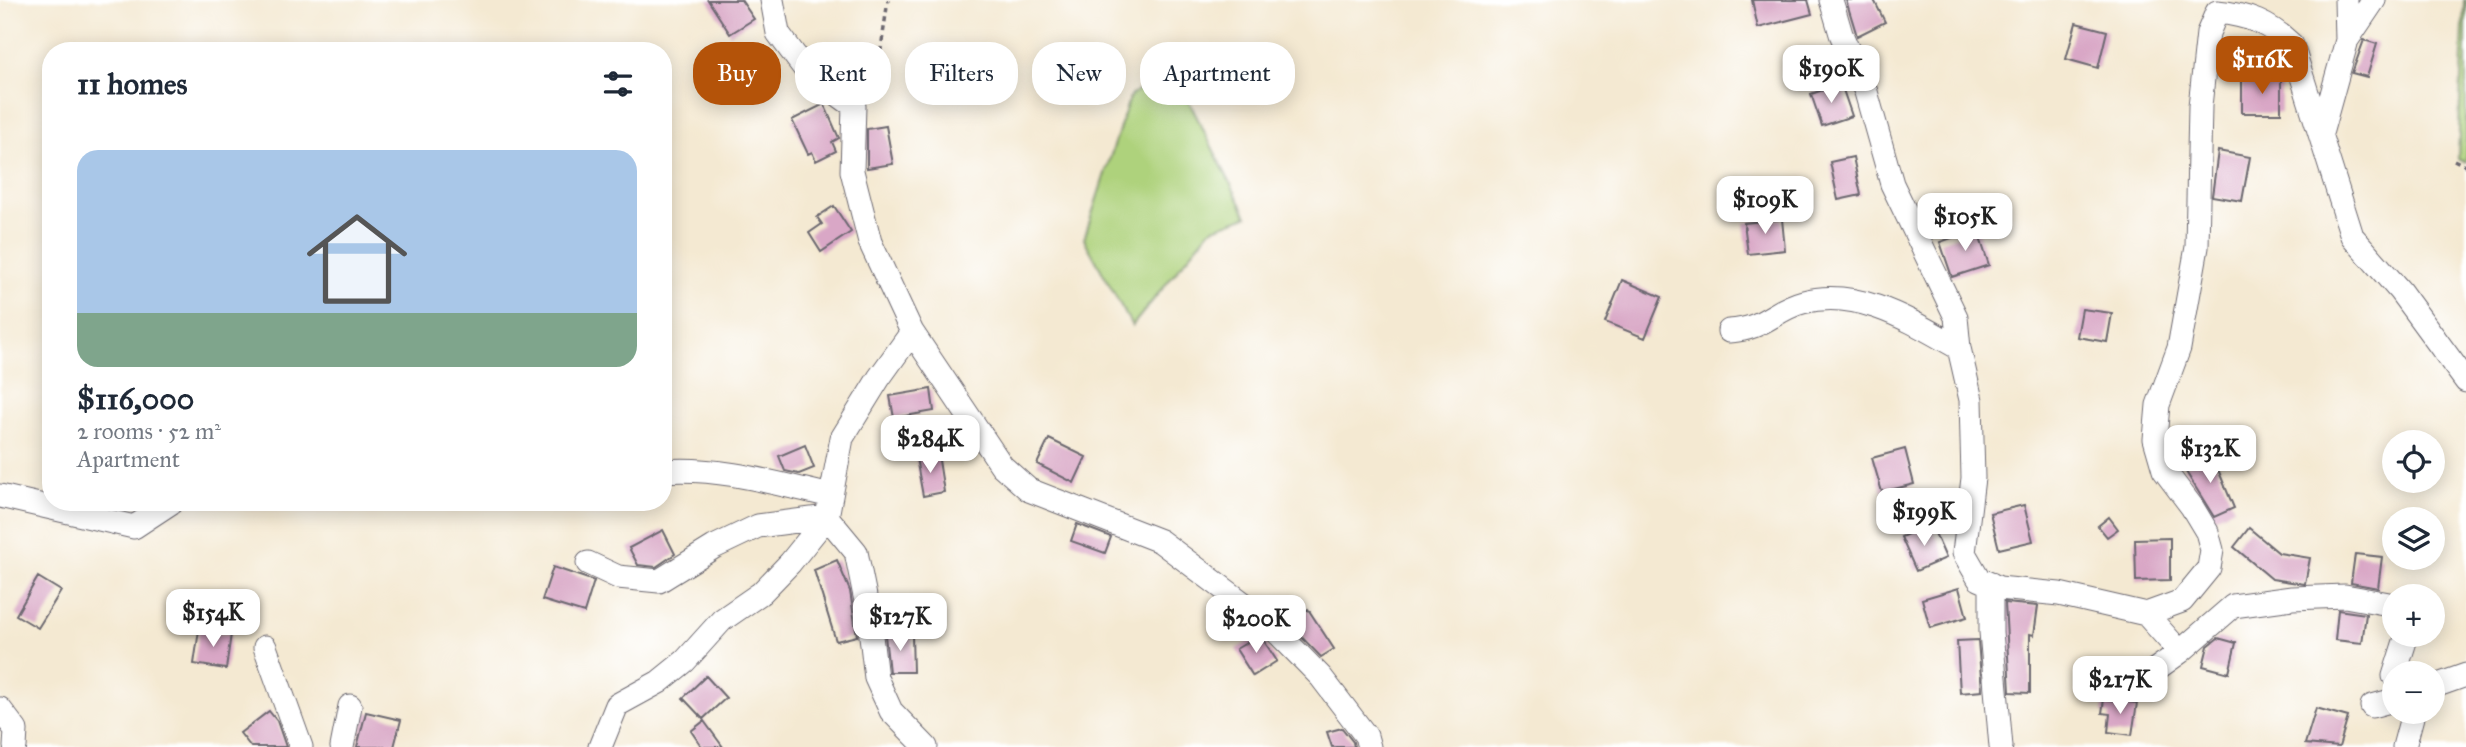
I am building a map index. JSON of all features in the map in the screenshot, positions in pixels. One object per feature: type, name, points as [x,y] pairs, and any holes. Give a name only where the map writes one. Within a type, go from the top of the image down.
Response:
[{"type":"street","points":[[772,0],[778,33],[808,73],[853,106],[852,170],[870,242],[912,332],[1002,466],[1029,490],[1160,541],[1254,611],[1321,677],[1366,736],[1369,747]]},
{"type":"street","points":[[1830,0],[1841,34],[1866,92],[1892,184],[1956,317],[1959,348],[1971,400],[1973,478],[1964,553],[1979,579],[1991,584],[2059,594],[2146,614],[2182,601],[2209,568],[2212,550],[2207,533],[2192,507],[2164,470],[2155,430],[2158,405],[2179,348],[2197,247],[2200,106],[2213,6],[2256,18],[2278,31],[2292,45],[2322,130],[2336,190],[2352,236],[2400,291],[2466,381]]},
{"type":"street","points":[[2322,130],[2347,40],[2346,0]]},
{"type":"street","points":[[2347,40],[2374,0]]},
{"type":"street","points":[[1729,331],[1749,330],[1800,302],[1828,297],[1886,308],[1959,348]]},
{"type":"street","points":[[600,747],[617,705],[659,682],[685,661],[722,620],[761,593],[790,563],[829,506],[842,438],[879,378],[912,332]]},
{"type":"street","points":[[672,470],[683,469],[772,482],[829,506],[856,552],[868,611],[876,678],[891,711],[926,747]]},
{"type":"street","points":[[0,496],[42,506]]},
{"type":"street","points":[[588,563],[618,577],[659,581],[714,547],[758,526],[829,506]]},
{"type":"street","points":[[65,511],[134,527],[158,511]]},
{"type":"street","points":[[1991,584],[1991,632],[2001,747]]},
{"type":"street","points":[[2134,685],[2180,652],[2233,606],[2292,598],[2345,596],[2382,603]]},
{"type":"street","points":[[2146,614],[2180,652]]},
{"type":"street","points":[[265,647],[301,747]]},
{"type":"street","points":[[2445,682],[2466,675]]},
{"type":"street","points":[[2372,706],[2382,703]]},
{"type":"street","points":[[342,747],[350,706]]},
{"type":"street","points":[[0,709],[16,730],[15,747]]},
{"type":"street","points":[[2404,747],[2410,724]]},
{"type":"path","points":[[853,106],[881,49],[888,0]]},
{"type":"path","points":[[2454,160],[2466,166]]},
{"type":"green space","points":[[2466,0],[2466,163],[2458,159]]},
{"type":"green space","points":[[1140,90],[1140,105],[1191,105],[1247,216],[1211,229],[1132,326],[1084,239],[1130,96]]},
{"type":"building","points":[[708,0],[741,0],[754,19],[730,34]]},
{"type":"building","points":[[1752,0],[1808,0],[1812,14],[1758,28]]},
{"type":"building","points":[[1846,0],[1874,0],[1885,22],[1857,36]]},
{"type":"building","points":[[2076,23],[2107,31],[2098,68],[2066,59]]},
{"type":"building","points":[[2364,40],[2377,44],[2367,77],[2352,73]]},
{"type":"building","points":[[2242,78],[2281,78],[2281,113],[2242,113]]},
{"type":"building","points":[[1841,84],[1852,116],[1822,126],[1811,94]]},
{"type":"building","points":[[824,105],[839,138],[832,142],[836,151],[816,161],[812,152],[808,154],[792,120]]},
{"type":"building","points":[[886,126],[893,164],[867,168],[867,129]]},
{"type":"building","points":[[2218,151],[2250,157],[2242,201],[2212,196]]},
{"type":"building","points":[[1853,157],[1861,195],[1838,200],[1830,162]]},
{"type":"building","points":[[834,206],[851,232],[821,252],[809,233],[822,224],[817,217]]},
{"type":"building","points":[[1782,219],[1785,250],[1748,254],[1744,223]]},
{"type":"building","points":[[1977,229],[1989,265],[1952,277],[1940,242]]},
{"type":"building","points":[[1622,280],[1662,297],[1645,338],[1605,322]]},
{"type":"building","points":[[2082,309],[2112,313],[2107,342],[2077,337]]},
{"type":"building","points":[[931,389],[934,411],[894,418],[890,396]]},
{"type":"building","points":[[1049,439],[1086,457],[1074,483],[1037,464]]},
{"type":"building","points":[[805,445],[814,468],[799,474],[785,471],[779,456]]},
{"type":"building","points":[[1905,449],[1914,484],[1882,492],[1872,458]]},
{"type":"building","points":[[938,454],[944,492],[923,496],[916,458]]},
{"type":"building","points":[[2212,455],[2234,508],[2214,517],[2183,467]]},
{"type":"building","points":[[2024,505],[2033,541],[1999,549],[1990,513]]},
{"type":"building","points":[[2109,517],[2118,529],[2107,537],[2098,526]]},
{"type":"building","points":[[1077,524],[1111,537],[1105,553],[1071,541]]},
{"type":"building","points":[[1931,524],[1946,558],[1916,571],[1901,537]]},
{"type":"building","points":[[2249,528],[2279,553],[2310,558],[2305,584],[2272,579],[2234,547]]},
{"type":"building","points":[[663,530],[675,554],[656,567],[638,565],[629,548]]},
{"type":"building","points":[[2170,538],[2170,580],[2136,581],[2135,539]]},
{"type":"building","points":[[2355,554],[2382,557],[2378,588],[2351,583]]},
{"type":"building","points":[[837,560],[850,591],[857,636],[836,641],[814,570]]},
{"type":"building","points":[[553,567],[594,581],[584,613],[542,600]]},
{"type":"building","points":[[38,577],[61,591],[38,628],[16,615]]},
{"type":"building","points":[[1959,588],[1967,617],[1930,628],[1922,599]]},
{"type":"building","points":[[2005,603],[2038,606],[2034,635],[2030,634],[2030,693],[2010,692]]},
{"type":"building","points":[[1308,609],[1334,649],[1321,657],[1287,622]]},
{"type":"building","points":[[2338,610],[2366,614],[2362,643],[2335,640]]},
{"type":"building","points":[[199,630],[231,634],[226,669],[194,664]]},
{"type":"building","points":[[885,635],[912,635],[913,672],[889,672]]},
{"type":"building","points":[[1260,635],[1277,661],[1253,676],[1236,649]]},
{"type":"building","points":[[2218,638],[2236,643],[2229,673],[2203,666],[2208,646]]},
{"type":"building","points":[[1978,640],[1982,691],[1960,693],[1957,641]]},
{"type":"building","points":[[706,676],[726,698],[703,719],[683,698]]},
{"type":"building","points":[[2104,699],[2137,703],[2132,735],[2108,732],[2110,714],[2102,713]]},
{"type":"building","points":[[2316,708],[2348,717],[2339,747],[2305,744]]},
{"type":"building","points":[[269,711],[277,721],[286,747],[251,747],[240,733]]},
{"type":"building","points":[[366,712],[401,720],[394,747],[357,747]]},
{"type":"building","points":[[704,721],[723,747],[702,747],[691,731]]},
{"type":"building","points":[[1342,728],[1354,747],[1332,747],[1327,732]]}]
